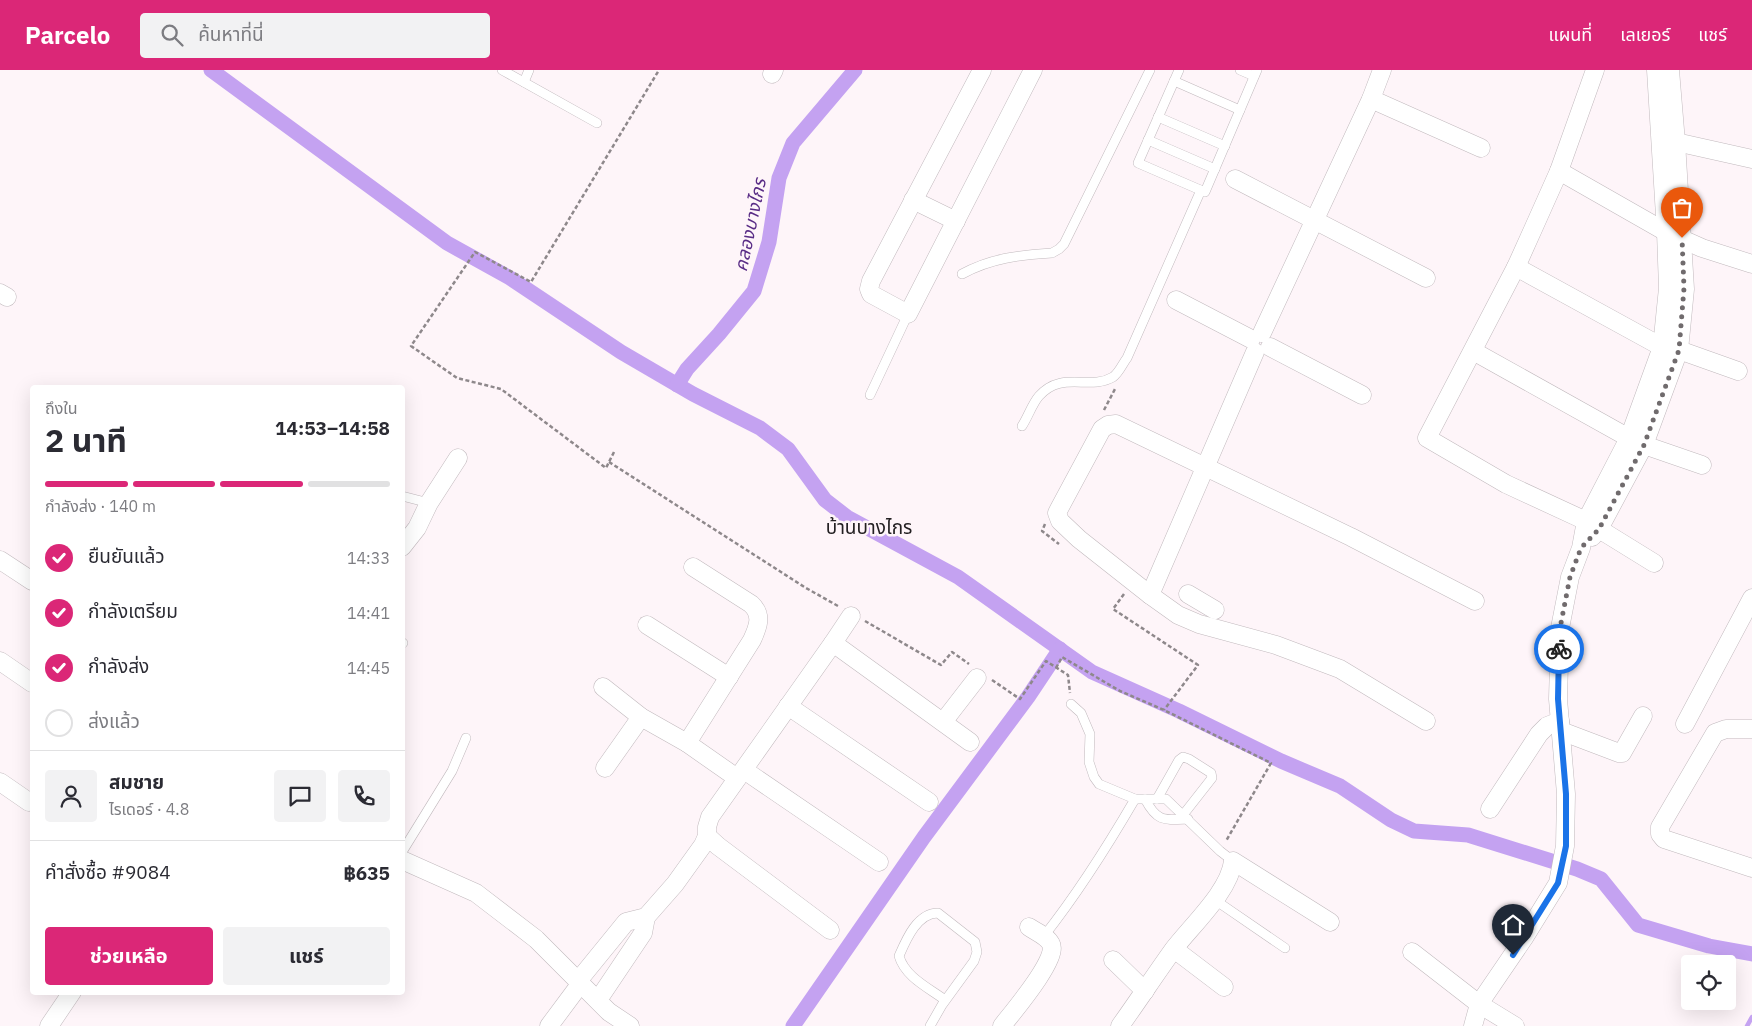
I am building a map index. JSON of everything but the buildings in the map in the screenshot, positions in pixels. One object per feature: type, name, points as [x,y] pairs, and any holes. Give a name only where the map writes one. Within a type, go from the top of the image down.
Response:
[{"type":"street","points":[[982,70],[871,281],[869,289],[871,294],[908,314],[1033,70]]},
{"type":"street","points":[[1150,595],[1314,220],[1372,100],[1382,70]]},
{"type":"street","points":[[1595,70],[1559,171],[1516,267],[1427,438],[1506,484],[1592,525],[1654,563]]},
{"type":"street","points":[[1656,70],[1668,143]]},
{"type":"street","points":[[1473,1026],[1479,1004],[1524,938],[1558,883],[1566,846],[1566,794],[1558,699],[1560,628],[1570,577],[1592,525],[1637,442],[1671,348],[1684,288],[1674,235],[1668,143],[1670,70]]},
{"type":"street","points":[[1372,100],[1481,148]]},
{"type":"street","points":[[1668,143],[1752,159]]},
{"type":"street","points":[[1559,171],[1674,235],[1702,248],[1752,264]]},
{"type":"street","points":[[1236,179],[1426,278]]},
{"type":"street","points":[[913,200],[956,221]]},
{"type":"street","points":[[1516,267],[1671,348],[1738,371]]},
{"type":"street","points":[[1176,300],[1362,395]]},
{"type":"street","points":[[1473,351],[1637,442],[1702,465]]},
{"type":"street","points":[[1215,612],[1190,621],[1178,614],[1150,595],[1079,539],[1060,521],[1057,513],[1059,509],[1102,429],[1108,425],[1116,424],[1206,466],[1351,537],[1474,601]]},
{"type":"street","points":[[405,543],[417,528],[429,503],[458,458]]},
{"type":"street","points":[[0,560],[30,581]]},
{"type":"street","points":[[687,743],[757,630],[759,619],[757,609],[694,567]]},
{"type":"street","points":[[1188,594],[1215,612],[1276,644],[1340,670],[1426,721]]},
{"type":"street","points":[[1685,724],[1752,598]]},
{"type":"street","points":[[598,1000],[643,933],[646,917],[675,884],[703,845],[707,836],[710,818],[852,615]]},
{"type":"street","points":[[647,624],[729,677]]},
{"type":"street","points":[[833,643],[970,742]]},
{"type":"street","points":[[0,661],[30,682]]},
{"type":"street","points":[[943,722],[981,675]]},
{"type":"street","points":[[603,686],[642,717],[740,774],[879,862]]},
{"type":"street","points":[[788,706],[929,802]]},
{"type":"street","points":[[1490,809],[1538,734],[1547,726],[1561,726],[1619,754],[1622,753],[1643,716]]},
{"type":"street","points":[[605,768],[642,717]]},
{"type":"street","points":[[1752,729],[1726,729],[1715,733],[1660,828],[1660,834],[1664,839],[1752,868]]},
{"type":"street","points":[[0,782],[29,802]]},
{"type":"street","points":[[707,836],[830,930]]},
{"type":"street","points":[[1120,1026],[1174,949],[1215,900],[1232,870],[1227,856]]},
{"type":"street","points":[[1227,856],[1330,922]]},
{"type":"street","points":[[405,860],[476,893],[536,939],[610,1012],[630,1026]]},
{"type":"street","points":[[549,1026],[626,922],[646,917]]},
{"type":"street","points":[[1002,1026],[1028,993],[1050,959],[1052,952],[1051,944],[1037,932]]},
{"type":"street","points":[[1174,949],[1224,987]]},
{"type":"street","points":[[1412,952],[1479,1004],[1515,1026]]},
{"type":"street","points":[[1112,960],[1144,991]]},
{"type":"street","points":[[49,1026],[70,995]]},
{"type":"lane","points":[[502,70],[597,123]]},
{"type":"lane","points":[[524,82],[528,70]]},
{"type":"lane","points":[[962,274],[994,260],[1052,253],[1064,244],[1150,70]]},
{"type":"lane","points":[[1179,70],[1138,163],[1205,192],[1255,73],[1240,70]]},
{"type":"lane","points":[[1174,81],[1240,110]]},
{"type":"lane","points":[[1158,117],[1225,146]]},
{"type":"lane","points":[[1148,140],[1215,169]]},
{"type":"lane","points":[[1022,426],[1039,396],[1049,388],[1062,381],[1086,383],[1101,381],[1114,376],[1127,358],[1201,190]]},
{"type":"lane","points":[[870,395],[908,314]]},
{"type":"lane","points":[[405,497],[429,503]]},
{"type":"lane","points":[[1071,704],[1081,713],[1090,734],[1089,762],[1094,777],[1099,784],[1135,799],[1166,799],[1227,856]]},
{"type":"lane","points":[[405,855],[452,770],[466,738]]},
{"type":"lane","points":[[1145,799],[1152,812],[1159,818],[1168,820],[1186,817],[1212,778],[1211,773],[1183,757],[1179,760],[1157,799]]},
{"type":"lane","points":[[1037,932],[1068,906],[1100,858],[1135,799]]},
{"type":"lane","points":[[1215,900],[1285,948]]},
{"type":"lane","points":[[930,1026],[945,1000],[974,960],[977,952],[975,942],[938,913],[933,913],[926,917],[909,934],[899,956],[902,966],[910,974],[945,1000]]},
{"type":"path","points":[[614,452],[606,468],[501,389],[457,378],[411,346],[475,252],[531,282],[659,70]]},
{"type":"path","points":[[1100,417],[1118,381]]},
{"type":"path","points":[[609,462],[806,588],[941,665],[952,652],[981,675],[1020,699],[1046,661],[1068,675],[1071,704]]},
{"type":"path","points":[[1046,522],[1042,531],[1064,548]]},
{"type":"path","points":[[1125,593],[1113,609],[1198,665],[1164,710]]},
{"type":"path","points":[[1055,667],[1062,657],[1120,691],[1164,710],[1271,763],[1227,856]]},
{"type":"waterway","points":[[211,70],[447,243],[510,278],[621,352],[693,394],[760,428],[788,449],[825,500],[847,517],[958,577],[1092,672],[1179,711],[1281,761],[1340,786],[1391,820],[1414,831],[1468,835],[1577,869],[1601,879],[1638,925],[1709,946],[1752,954]]},
{"type":"waterway","name":"คลองบางไกร","points":[[677,385],[687,369],[754,291],[769,242],[779,178],[793,143],[855,70]]},
{"type":"waterway","points":[[793,1026],[924,837],[1028,697],[1060,649]]},
{"type":"waterway","points":[[1747,1026],[1752,1017]]},
{"type":"way so far","points":[[1559,649],[1560,628],[1570,577],[1581,548],[1599,529],[1644,445],[1679,350],[1684,288],[1682,238]]},
{"type":"district","name":"บ้านบางไกร","points":[[869,527]]},
{"type":"route","points":[[1513,955],[1558,883],[1566,846],[1566,794],[1558,699],[1559,649]]}]
